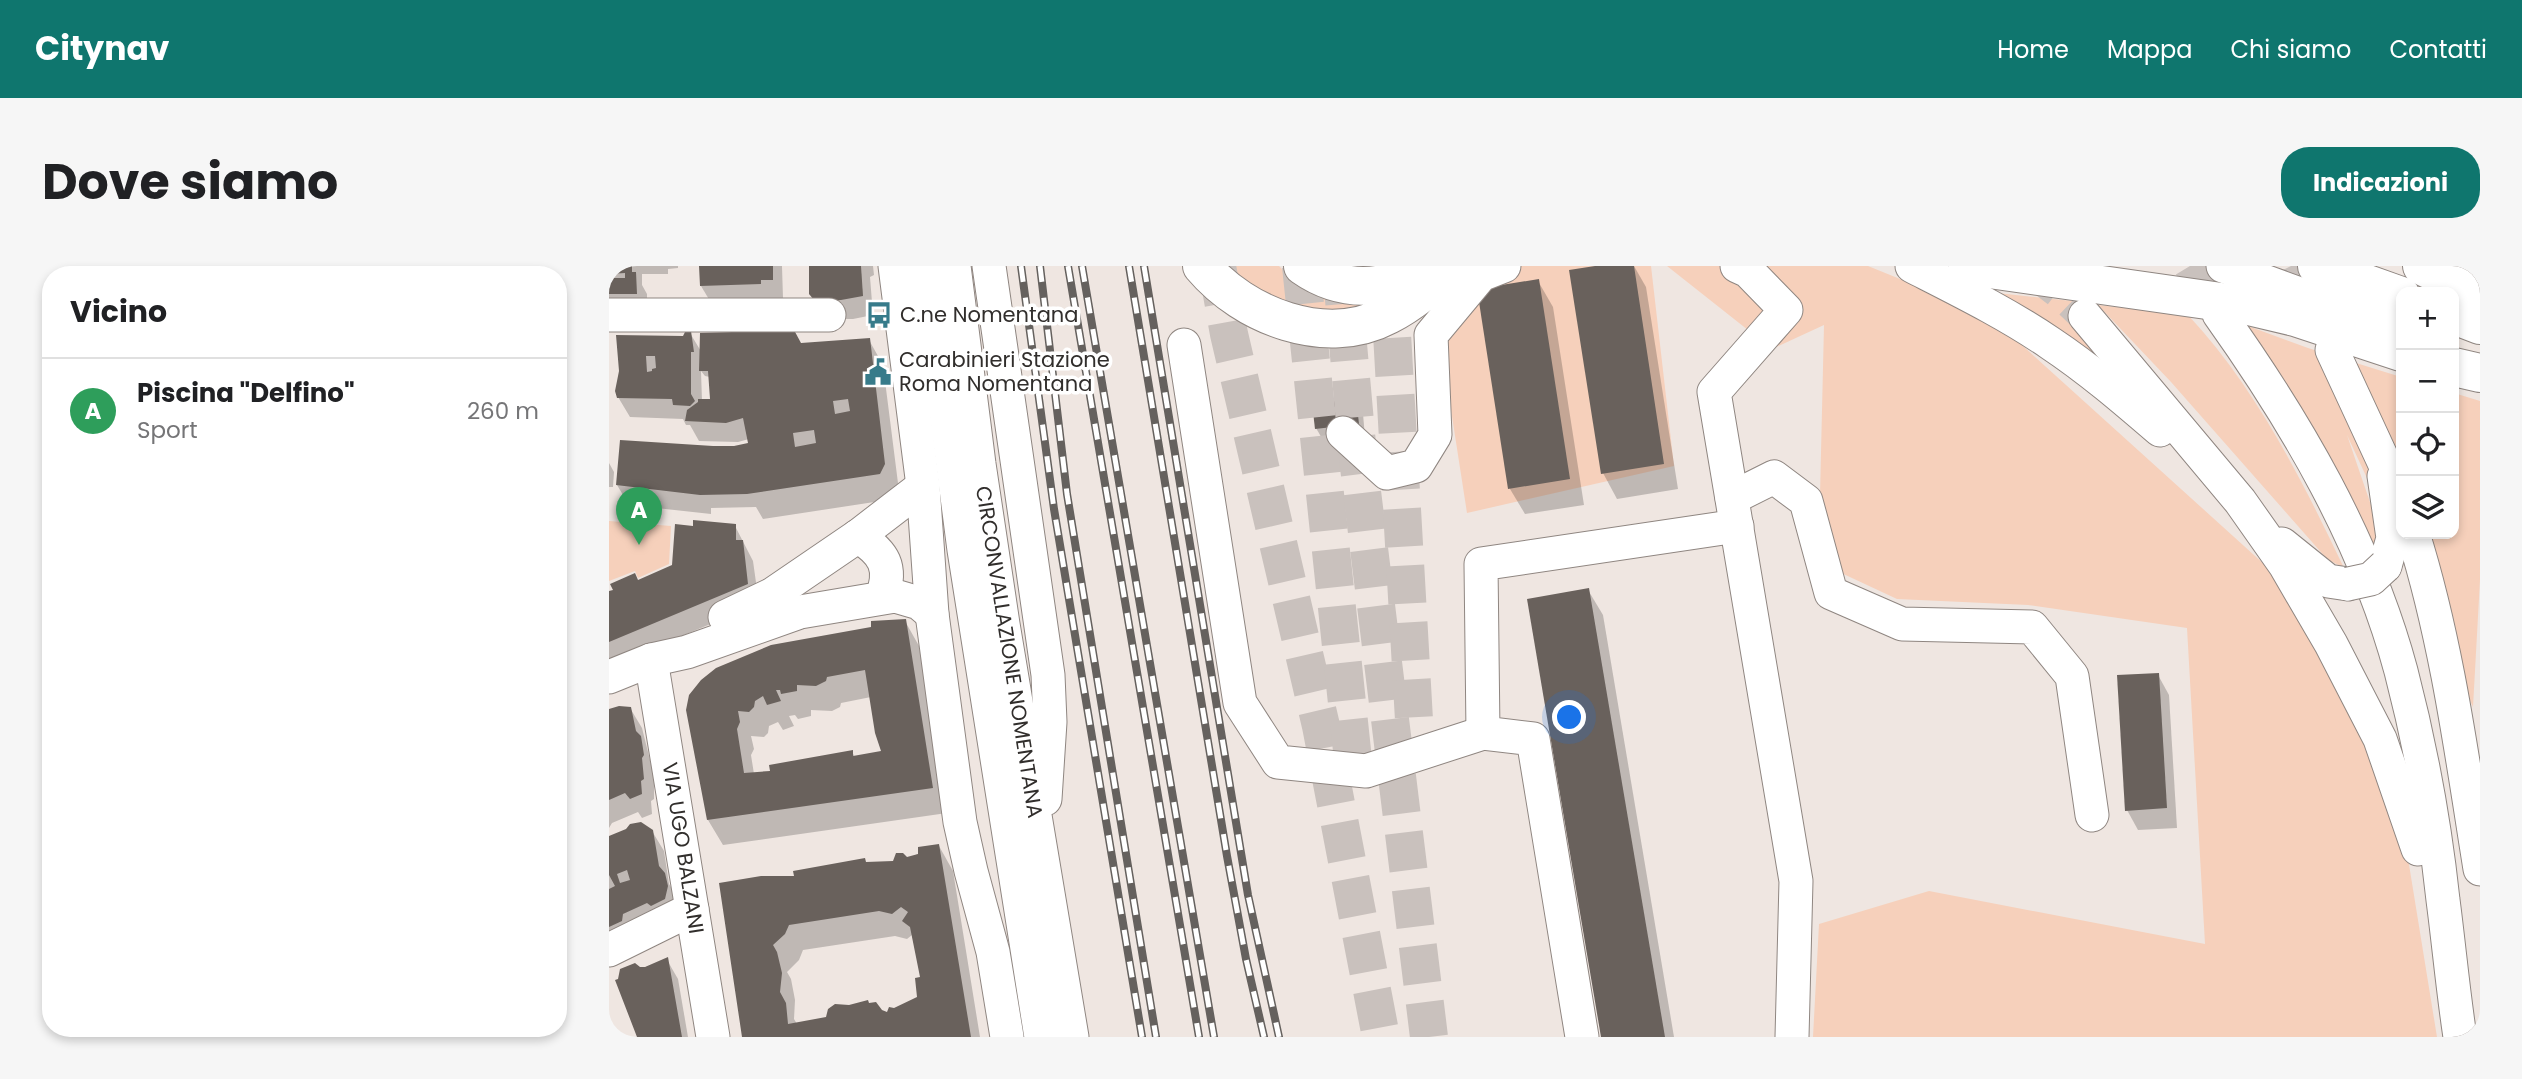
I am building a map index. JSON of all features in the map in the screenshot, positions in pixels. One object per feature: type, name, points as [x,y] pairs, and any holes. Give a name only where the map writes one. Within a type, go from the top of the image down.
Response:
[{"type":"main road","points":[[1202,266],[1220,285],[1251,307],[1287,322],[1328,328],[1366,324],[1386,316],[1433,284],[1453,266]]},
{"type":"main road","points":[[1303,266],[1332,281],[1366,287],[1391,283],[1422,266]]},
{"type":"main road","points":[[1968,266],[2249,306],[2295,317],[2396,350]]},
{"type":"main road","points":[[2317,266],[2396,294]]},
{"type":"main road","points":[[2434,269],[2480,294]]},
{"type":"main road","points":[[2459,317],[2480,325]]},
{"type":"main road","points":[[2459,368],[2480,373]]},
{"type":"street","points":[[895,266],[923,486],[932,614],[965,847],[1012,1037]]},
{"type":"street","name":"CIRCONVALLAZIONE NOMENTANA","points":[[927,266],[973,606],[1041,1037]]},
{"type":"street","name":"CIRCONVALLAZIONE NOMENTANA","points":[[954,266],[997,584],[1072,1030]]},
{"type":"street","points":[[989,266],[1048,676],[1050,722],[1042,847]]},
{"type":"street","points":[[1343,433],[1387,473],[1416,466],[1435,435],[1431,335],[1481,275],[1504,266]]},
{"type":"street","points":[[1737,266],[1748,271],[1786,310],[1714,392],[1796,881],[1792,1037]]},
{"type":"street","points":[[1912,266],[2051,343],[2121,397],[2324,579],[2334,584],[2371,579],[2385,566],[2393,538],[2382,460]]},
{"type":"street","points":[[2224,266],[2396,329]]},
{"type":"street","points":[[2219,314],[2258,369],[2324,480],[2387,627],[2402,675],[2417,743],[2443,899],[2460,1037]]},
{"type":"street","points":[[609,315],[829,315]]},
{"type":"street","points":[[2085,316],[2248,512],[2285,565],[2332,644],[2381,739],[2413,829],[2449,962]]},
{"type":"street","points":[[1184,345],[1240,703],[1278,762],[1366,771],[1483,733],[1533,739],[1582,1037]]},
{"type":"street","points":[[2332,350],[2396,489]]},
{"type":"street","points":[[2459,353],[2480,360]]},
{"type":"street","points":[[1483,733],[1481,564],[1734,512],[1774,477],[1807,501],[1831,593],[1902,624],[2032,627],[2072,676],[2092,815]]},
{"type":"street","points":[[777,606],[858,536],[923,486]]},
{"type":"street","points":[[858,536],[874,548],[887,567],[886,586],[882,597]]},
{"type":"street","points":[[2414,539],[2471,754],[2480,869]]},
{"type":"street","points":[[609,677],[651,660],[683,637],[777,606],[895,596],[919,603],[932,614]]},
{"type":"street","points":[[973,606],[993,952]]},
{"type":"street","name":"VIA UGO BALZANI","points":[[651,660],[713,1037]]},
{"type":"street","points":[[609,950],[692,909]]},
{"type":"street","points":[[1002,997],[1007,1037]]},
{"type":"shaded area","points":[[1223,266],[1279,266],[1292,279],[1383,301],[1326,314],[1285,308]]},
{"type":"shaded area","points":[[1491,266],[1651,266],[1674,466],[1467,513],[1438,326]]},
{"type":"shaded area","points":[[1667,266],[1868,266],[2002,327],[2265,565],[2346,695],[2406,846],[2437,1037],[1813,1037],[1819,924],[1929,891],[2205,944],[2187,628],[2028,605],[1897,599],[1837,571],[1820,495],[1824,325],[1772,349]]},
{"type":"shaded area","points":[[1997,293],[2091,303],[2070,325],[2113,373]]},
{"type":"shaded area","points":[[2098,305],[2188,315],[2256,403],[2294,468],[2344,568],[2327,559],[2171,382]]},
{"type":"shaded area","points":[[2248,326],[2396,375],[2396,539],[2459,539],[2459,395],[2480,401],[2480,580],[2473,707],[2347,435],[2373,511],[2377,550],[2370,547],[2324,449]]},
{"type":"shaded area","points":[[609,521],[671,526],[669,564],[638,578],[635,571],[609,581]]},
{"type":"building","points":[[609,266],[632,266],[632,272],[636,272],[637,294],[609,294],[609,278],[625,278],[625,273],[609,274]]},
{"type":"building","points":[[699,266],[773,266],[773,280],[761,280],[761,284],[700,286]]},
{"type":"building","points":[[809,266],[861,266],[863,296],[841,300],[814,300],[809,294]]},
{"type":"building","points":[[1595,266],[1634,266],[1664,464],[1601,474],[1569,270]]},
{"type":"building","points":[[1539,279],[1570,479],[1508,489],[1477,289]]},
{"type":"building","points":[[794,330],[801,343],[870,338],[885,464],[880,474],[747,494],[700,495],[616,485],[620,440],[713,446],[748,443],[743,418],[726,423],[685,421],[687,410],[698,402],[698,399],[710,399],[708,371],[699,371],[700,333]],"holes":[[[848,399],[850,411],[835,414],[833,401]],[[814,430],[816,443],[795,447],[793,433]]]},
{"type":"building","points":[[691,331],[694,352],[691,352],[691,394],[695,401],[690,406],[673,405],[672,399],[617,398],[615,391],[619,371],[616,335],[683,336],[685,332]],"holes":[[[646,356],[655,356],[656,368],[647,372]]]},
{"type":"building","points":[[1356,398],[1359,424],[1315,429],[1312,403]]},
{"type":"building","points":[[693,520],[736,524],[736,540],[743,540],[748,584],[609,642],[609,591],[613,590],[610,584],[635,573],[638,580],[672,565],[675,524],[693,526]]},
{"type":"building","points":[[1589,588],[1665,1037],[1601,1037],[1527,599]]},
{"type":"building","points":[[906,619],[933,788],[707,820],[686,710],[689,695],[701,680],[716,668],[771,645],[871,627],[871,621]],"holes":[[[865,670],[875,733],[881,751],[853,756],[853,750],[769,765],[770,771],[744,773],[737,729],[740,722],[738,711],[749,712],[755,701],[763,696],[767,705],[781,701],[776,690],[780,690],[781,694],[797,691],[797,685],[816,686],[826,681],[827,677]]]},
{"type":"building","points":[[2159,673],[2167,808],[2125,811],[2117,675]]},
{"type":"building","points":[[631,707],[636,731],[641,736],[644,779],[641,781],[642,794],[630,799],[625,793],[609,800],[609,709]]},
{"type":"building","points":[[641,822],[653,830],[659,866],[665,873],[668,886],[665,899],[651,906],[647,903],[623,914],[622,921],[609,927],[609,889],[615,886],[609,875],[609,836],[626,829],[630,824]],"holes":[[[627,870],[630,880],[620,883],[617,874]]]},
{"type":"building","points":[[939,844],[971,1037],[742,1037],[719,883],[761,876],[794,876],[793,871],[865,858],[866,862],[893,861],[896,853],[903,853],[907,857],[918,854],[918,847]],"holes":[[[901,907],[908,912],[902,921],[910,927],[920,977],[915,978],[917,997],[894,1008],[889,1007],[887,1012],[876,1002],[869,1003],[868,1000],[849,1005],[835,1004],[828,1009],[826,1017],[788,1024],[786,1003],[780,992],[782,973],[773,945],[785,934],[789,925],[879,911],[892,914]]]},
{"type":"building","points":[[668,957],[682,1037],[637,1037],[615,980],[618,979],[620,969],[635,963],[645,967]]},
{"type":"tunnel","points":[[1217,266],[1229,334],[1321,726],[1381,1037]]},
{"type":"tunnel","points":[[1301,266],[1355,779]]},
{"type":"tunnel","points":[[1341,266],[1359,467],[1429,1037]]},
{"type":"tunnel","points":[[2190,266],[2219,314]]},
{"type":"tunnel","points":[[2291,266],[2314,313]]},
{"type":"tunnel","points":[[2032,271],[2085,316]]},
{"type":"tunnel","points":[[1389,281],[1414,720]]},
{"type":"railway","points":[[1021,266],[1054,509],[1142,1037]]},
{"type":"railway","points":[[1040,266],[1067,494],[1156,1037]]},
{"type":"railway","points":[[1068,266],[1199,1037]]},
{"type":"railway","points":[[1082,266],[1214,1037]]},
{"type":"railway","points":[[1129,266],[1227,856],[1264,1037]]},
{"type":"railway","points":[[1144,266],[1248,895],[1279,1037]]},
{"type":"place","name":"C.ne Nomentana","points":[[879,315]]},
{"type":"place","name":"Carabinieri Stazione Roma Nomentana","points":[[878,372]]},
{"type":"place","name":"Piscina \"Delfino\"","points":[[639,545]]}]
